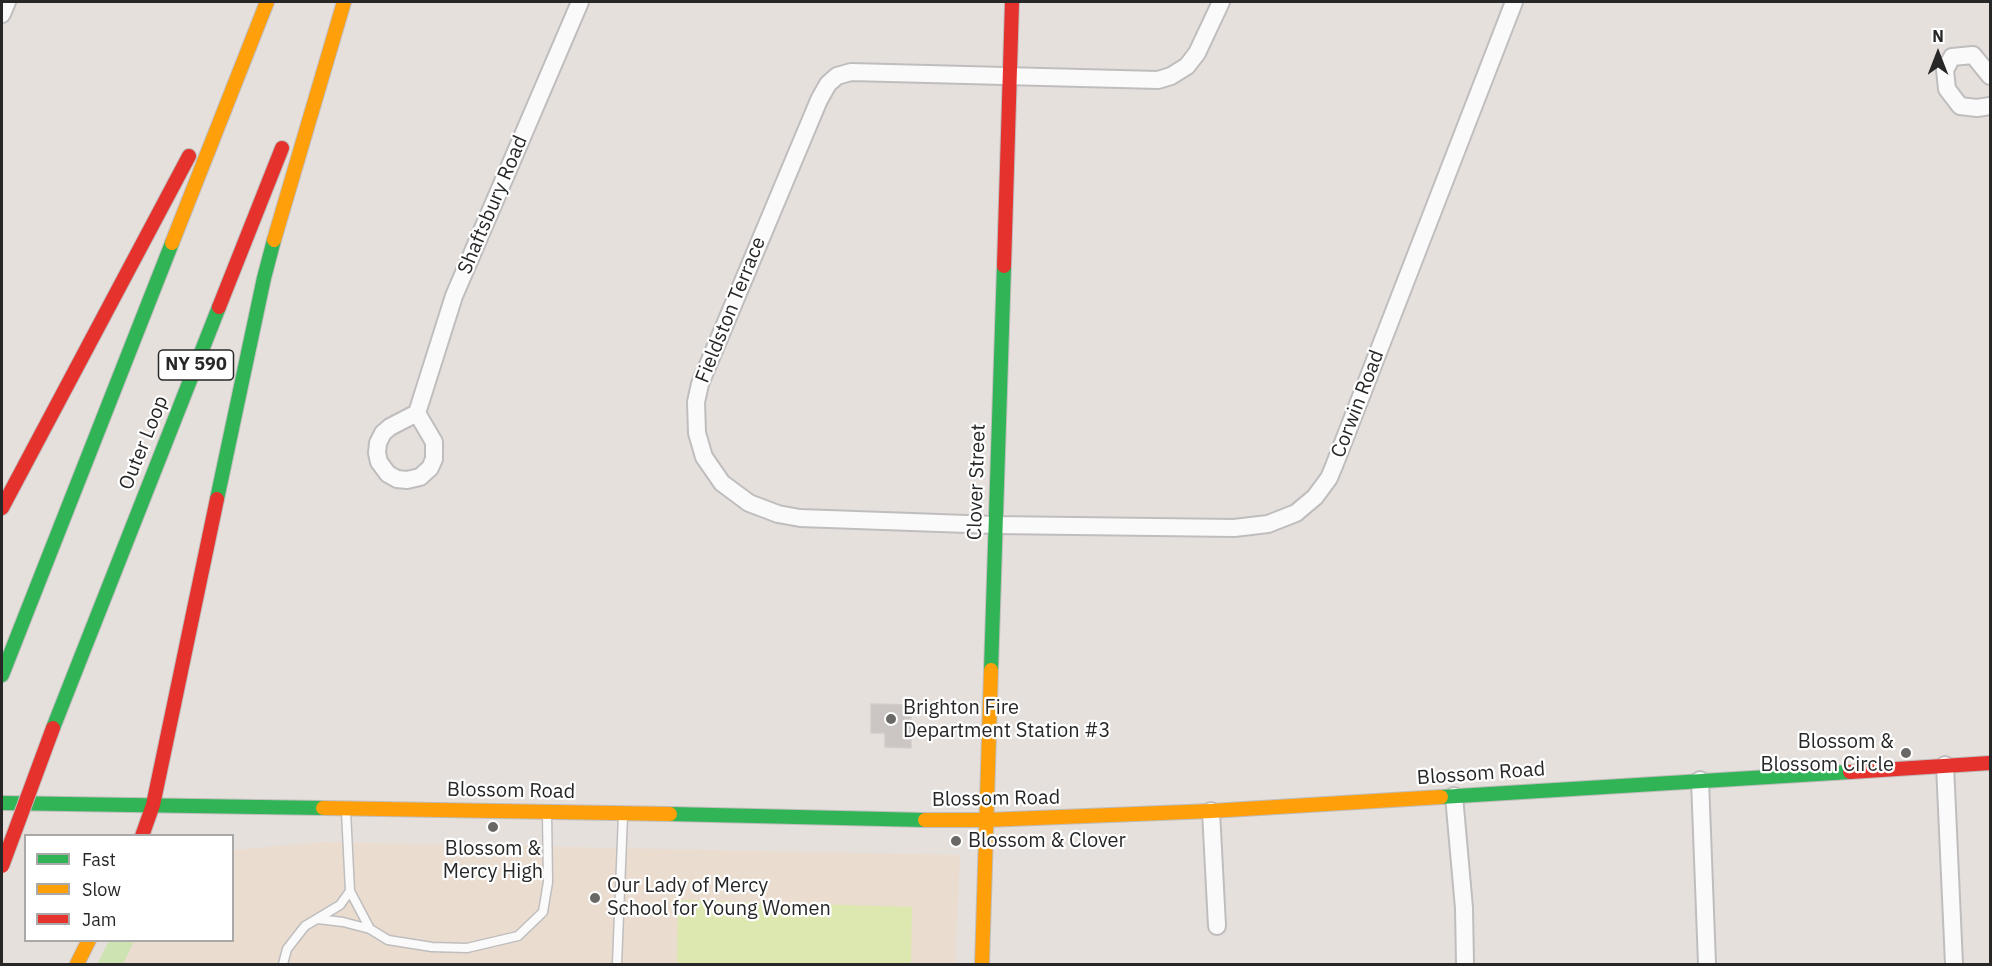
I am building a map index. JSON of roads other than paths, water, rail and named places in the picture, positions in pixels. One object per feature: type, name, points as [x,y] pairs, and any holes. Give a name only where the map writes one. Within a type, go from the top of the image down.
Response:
[{"type":"main road","points":[[298,109],[339,2]]},
{"type":"main road","points":[[143,834],[153,805],[264,278],[344,2]]},
{"type":"main road","name":"Clover Street","points":[[982,964],[1012,2]]},
{"type":"main road","points":[[202,129],[266,5]]},
{"type":"main road","name":"NY 590","points":[[2,675],[266,5]]},
{"type":"main road","name":"Outer Loop","points":[[2,866],[52,728],[289,131]]},
{"type":"main road","points":[[2,508],[192,148]]},
{"type":"main road","name":"Blossom Road","points":[[2,803],[986,820],[1211,811],[1990,763]]},
{"type":"main road","points":[[77,964],[88,942]]},
{"type":"street","points":[[2,14],[7,2]]},
{"type":"street","name":"Shaftsbury Road","points":[[417,413],[454,296],[580,2]]},
{"type":"street","name":"Fieldston Terrace","points":[[995,525],[800,518],[777,514],[749,503],[722,483],[704,457],[696,422],[696,402],[704,372],[819,100],[828,84],[837,76],[850,72],[1158,80],[1171,76],[1187,66],[1197,53],[1221,2]]},
{"type":"street","name":"Corwin Road","points":[[995,525],[1252,527],[1296,513],[1315,497],[1329,478],[1334,466],[1514,2]]},
{"type":"street","points":[[1990,76],[1973,55],[1952,57],[1945,70],[1947,89],[1960,106],[1977,108],[1990,106]]},
{"type":"street","points":[[1944,765],[1954,964]]},
{"type":"street","points":[[1700,780],[1707,964]]},
{"type":"street","points":[[1454,796],[1464,908],[1465,964]]},
{"type":"street","points":[[1211,811],[1217,926]]},
{"type":"lane","points":[[346,808],[350,891],[370,929]]},
{"type":"lane","points":[[318,919],[370,929],[388,940],[432,947],[467,948],[518,936],[543,912],[548,882],[547,811]]},
{"type":"lane","points":[[617,964],[624,813]]},
{"type":"lane","points":[[283,964],[287,949],[305,926],[340,904],[350,891]]},
{"type":"place","name":"Brighton Fire Department Station #3","points":[[891,719]]},
{"type":"place","name":"Blossom & Blossom Circle","points":[[1906,753]]},
{"type":"place","name":"Blossom & Mercy High","points":[[493,827]]},
{"type":"place","name":"Blossom & Clover","points":[[956,841]]},
{"type":"place","name":"Our Lady of Mercy School for Young Women","points":[[595,898]]}]
